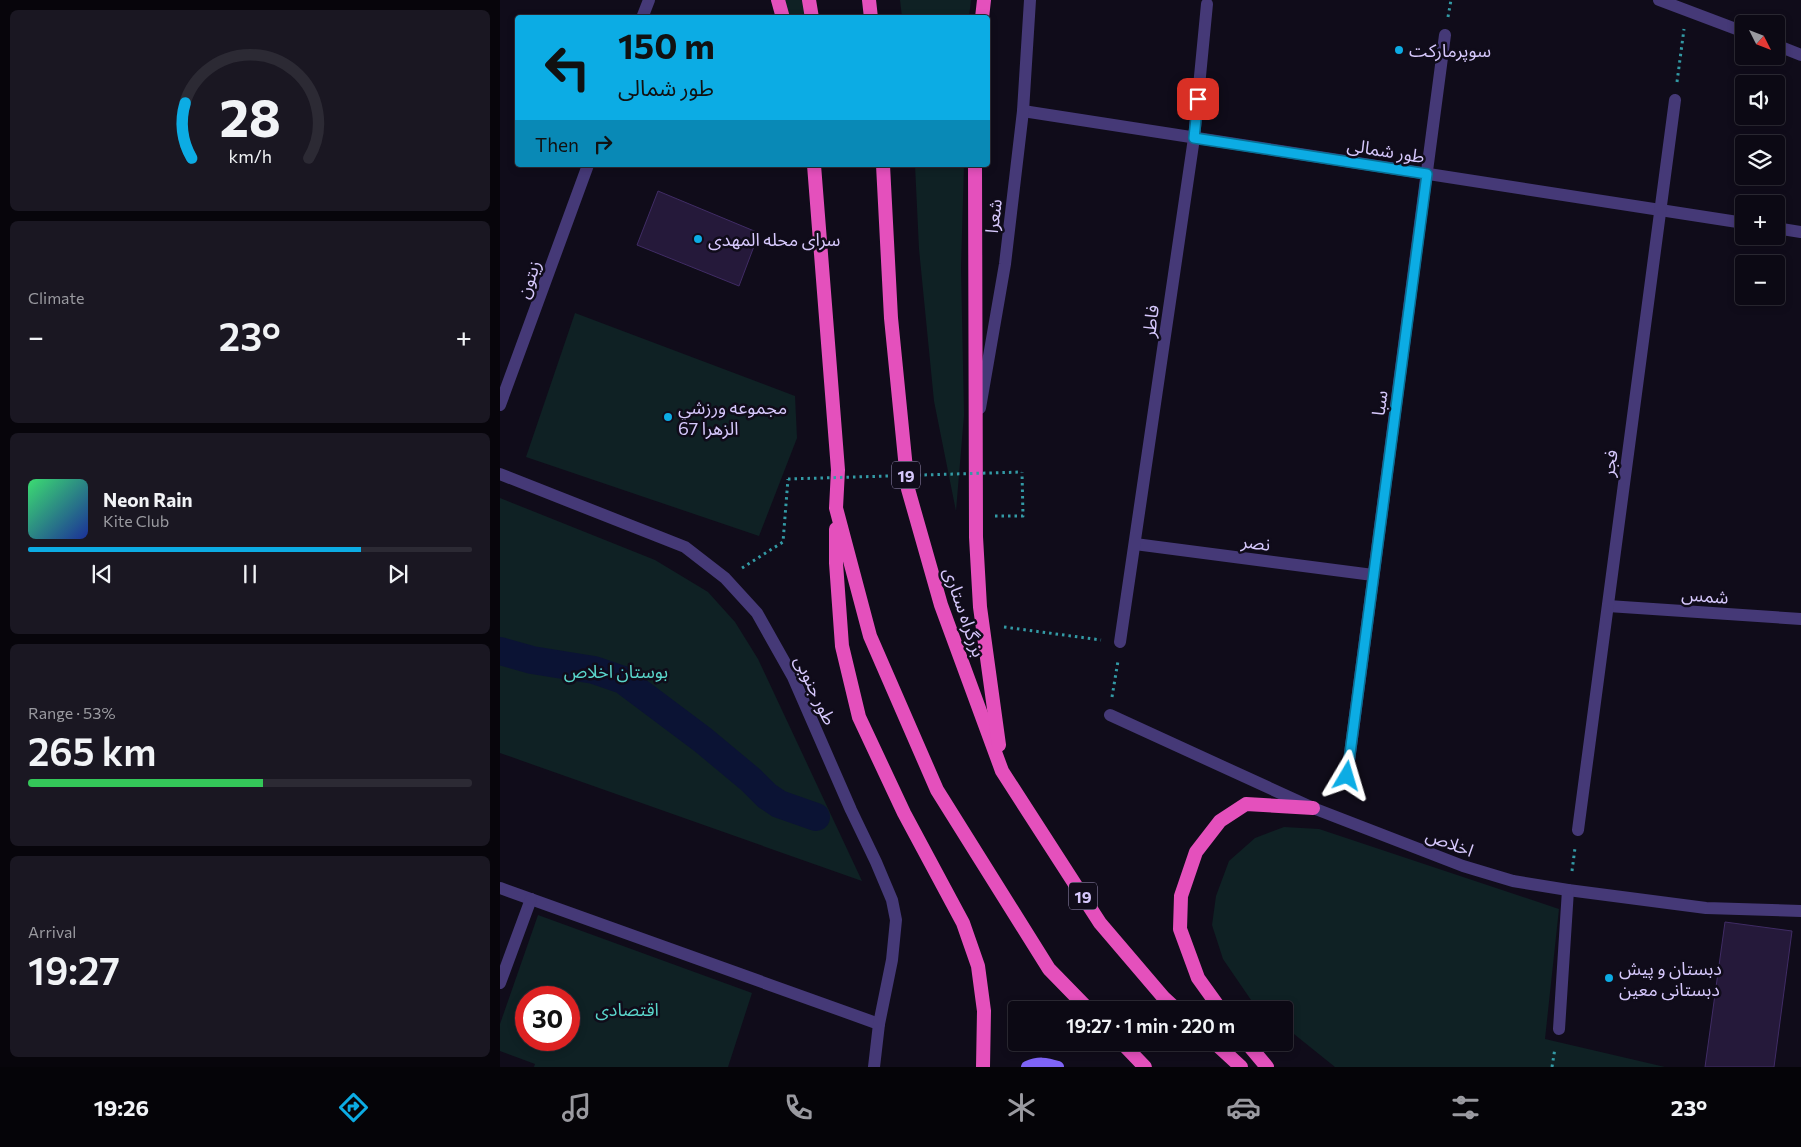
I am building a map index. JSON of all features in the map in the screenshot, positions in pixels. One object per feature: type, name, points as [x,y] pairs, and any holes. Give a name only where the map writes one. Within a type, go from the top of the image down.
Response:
[{"type":"highway","points":[[778,0],[781,15]]},
{"type":"highway","points":[[809,0],[812,15]]},
{"type":"highway","points":[[869,0],[871,15]]},
{"type":"highway","points":[[982,15],[984,0]]},
{"type":"highway","points":[[814,167],[838,470],[836,563],[842,646],[859,717],[904,813],[964,923],[978,966],[984,1010],[982,1067]]},
{"type":"highway","name":"بزرگراه ستاری","points":[[883,167],[891,318],[908,489],[941,605],[1002,770],[1100,923],[1167,1001]]},
{"type":"highway","points":[[975,167],[976,537],[980,607],[1002,770]]},
{"type":"highway","points":[[836,508],[870,636],[938,790],[1048,969],[1079,1001]]},
{"type":"highway","points":[[1215,1001],[1198,978],[1180,929],[1181,896],[1196,852],[1220,821],[1246,804],[1313,808]]},
{"type":"highway","points":[[1129,1051],[1145,1067]]},
{"type":"highway","points":[[1224,1051],[1241,1067]]},
{"type":"highway","points":[[1254,1051],[1267,1067]]},
{"type":"main road","points":[[1027,1067],[1036,1063],[1048,1063],[1058,1067]]},
{"type":"street","points":[[643,15],[649,0]]},
{"type":"street","name":"شعرا","points":[[975,435],[1004,264],[1022,111],[1030,0]]},
{"type":"street","points":[[1659,0],[1735,29]]},
{"type":"street","name":"فاطر","points":[[1120,642],[1194,138],[1207,4]]},
{"type":"street","name":"سبا","points":[[1347,776],[1446,35]]},
{"type":"street","points":[[1785,49],[1801,55]]},
{"type":"street","name":"فجر","points":[[1578,830],[1675,100]]},
{"type":"street","name":"طور شمالی","points":[[1022,111],[1735,222]]},
{"type":"street","name":"زیتون","points":[[500,405],[587,167]]},
{"type":"street","points":[[1785,229],[1801,232]]},
{"type":"street","name":"طور جنوبی","points":[[500,474],[685,546],[725,578],[756,613],[793,676],[892,900],[896,920],[893,952],[879,1024],[874,1067]]},
{"type":"street","name":"نصر","points":[[1135,544],[1373,575]]},
{"type":"street","name":"شمس","points":[[1608,606],[1801,619]]},
{"type":"street","name":"اخلاص","points":[[1110,715],[1313,808],[1463,866],[1513,880],[1568,890],[1706,908],[1801,911]]},
{"type":"street","points":[[500,888],[879,1024]]},
{"type":"street","points":[[1559,1029],[1568,890]]},
{"type":"street","points":[[500,983],[531,900]]},
{"type":"path","points":[[1675,100],[1686,10]]},
{"type":"path","points":[[725,578],[783,542],[788,479],[1022,472],[1023,516],[994,516],[995,525]]},
{"type":"path","points":[[1003,618],[1004,627],[1120,642],[1110,715]]},
{"type":"path","points":[[1568,890],[1578,830]]},
{"type":"green space","points":[[778,0],[809,0],[812,15],[782,15]]},
{"type":"green space","points":[[900,0],[971,0],[969,15],[902,15]]},
{"type":"green space","points":[[915,167],[964,167],[961,267],[964,415],[956,511],[934,401],[919,249]]},
{"type":"green space","name":"مجموعه ورزشي الزهرا 67","points":[[575,313],[795,396],[797,438],[759,536],[526,457]]},
{"type":"green space","name":"بوستان اخلاص","points":[[500,498],[655,560],[708,592],[735,622],[758,659],[862,881],[500,753]]},
{"type":"green space","points":[[1284,827],[1319,829],[1559,909],[1545,1039],[1665,1067],[1335,1067],[1293,1033],[1293,1001],[1252,1001],[1223,959],[1212,925],[1216,896],[1229,861],[1255,838]]},
{"type":"green space","name":"اقتصادی","points":[[538,915],[752,993],[728,1067],[534,1067],[535,1064],[500,1051],[500,1024]]},
{"type":"building","name":"سرای محله المهدی","points":[[658,191],[759,233],[739,286],[637,245]]},
{"type":"building","points":[[1725,922],[1792,931],[1774,1067],[1705,1067]]},
{"type":"waterway","points":[[500,651],[532,660],[594,670],[623,680],[703,740],[751,780],[767,796],[779,804],[816,817]]},
{"type":"place","name":"سوپرمارکت","points":[[1399,50]]},
{"type":"place","name":"سرای محله المهدی","points":[[698,239]]},
{"type":"place","name":"مجموعه ورزشي الزهرا 67","points":[[668,417]]},
{"type":"place","name":"دبستان و پیش دبستانی معین","points":[[1609,978]]},
{"type":"route","points":[[1198,99],[1194,138],[1427,174],[1347,776]]}]
